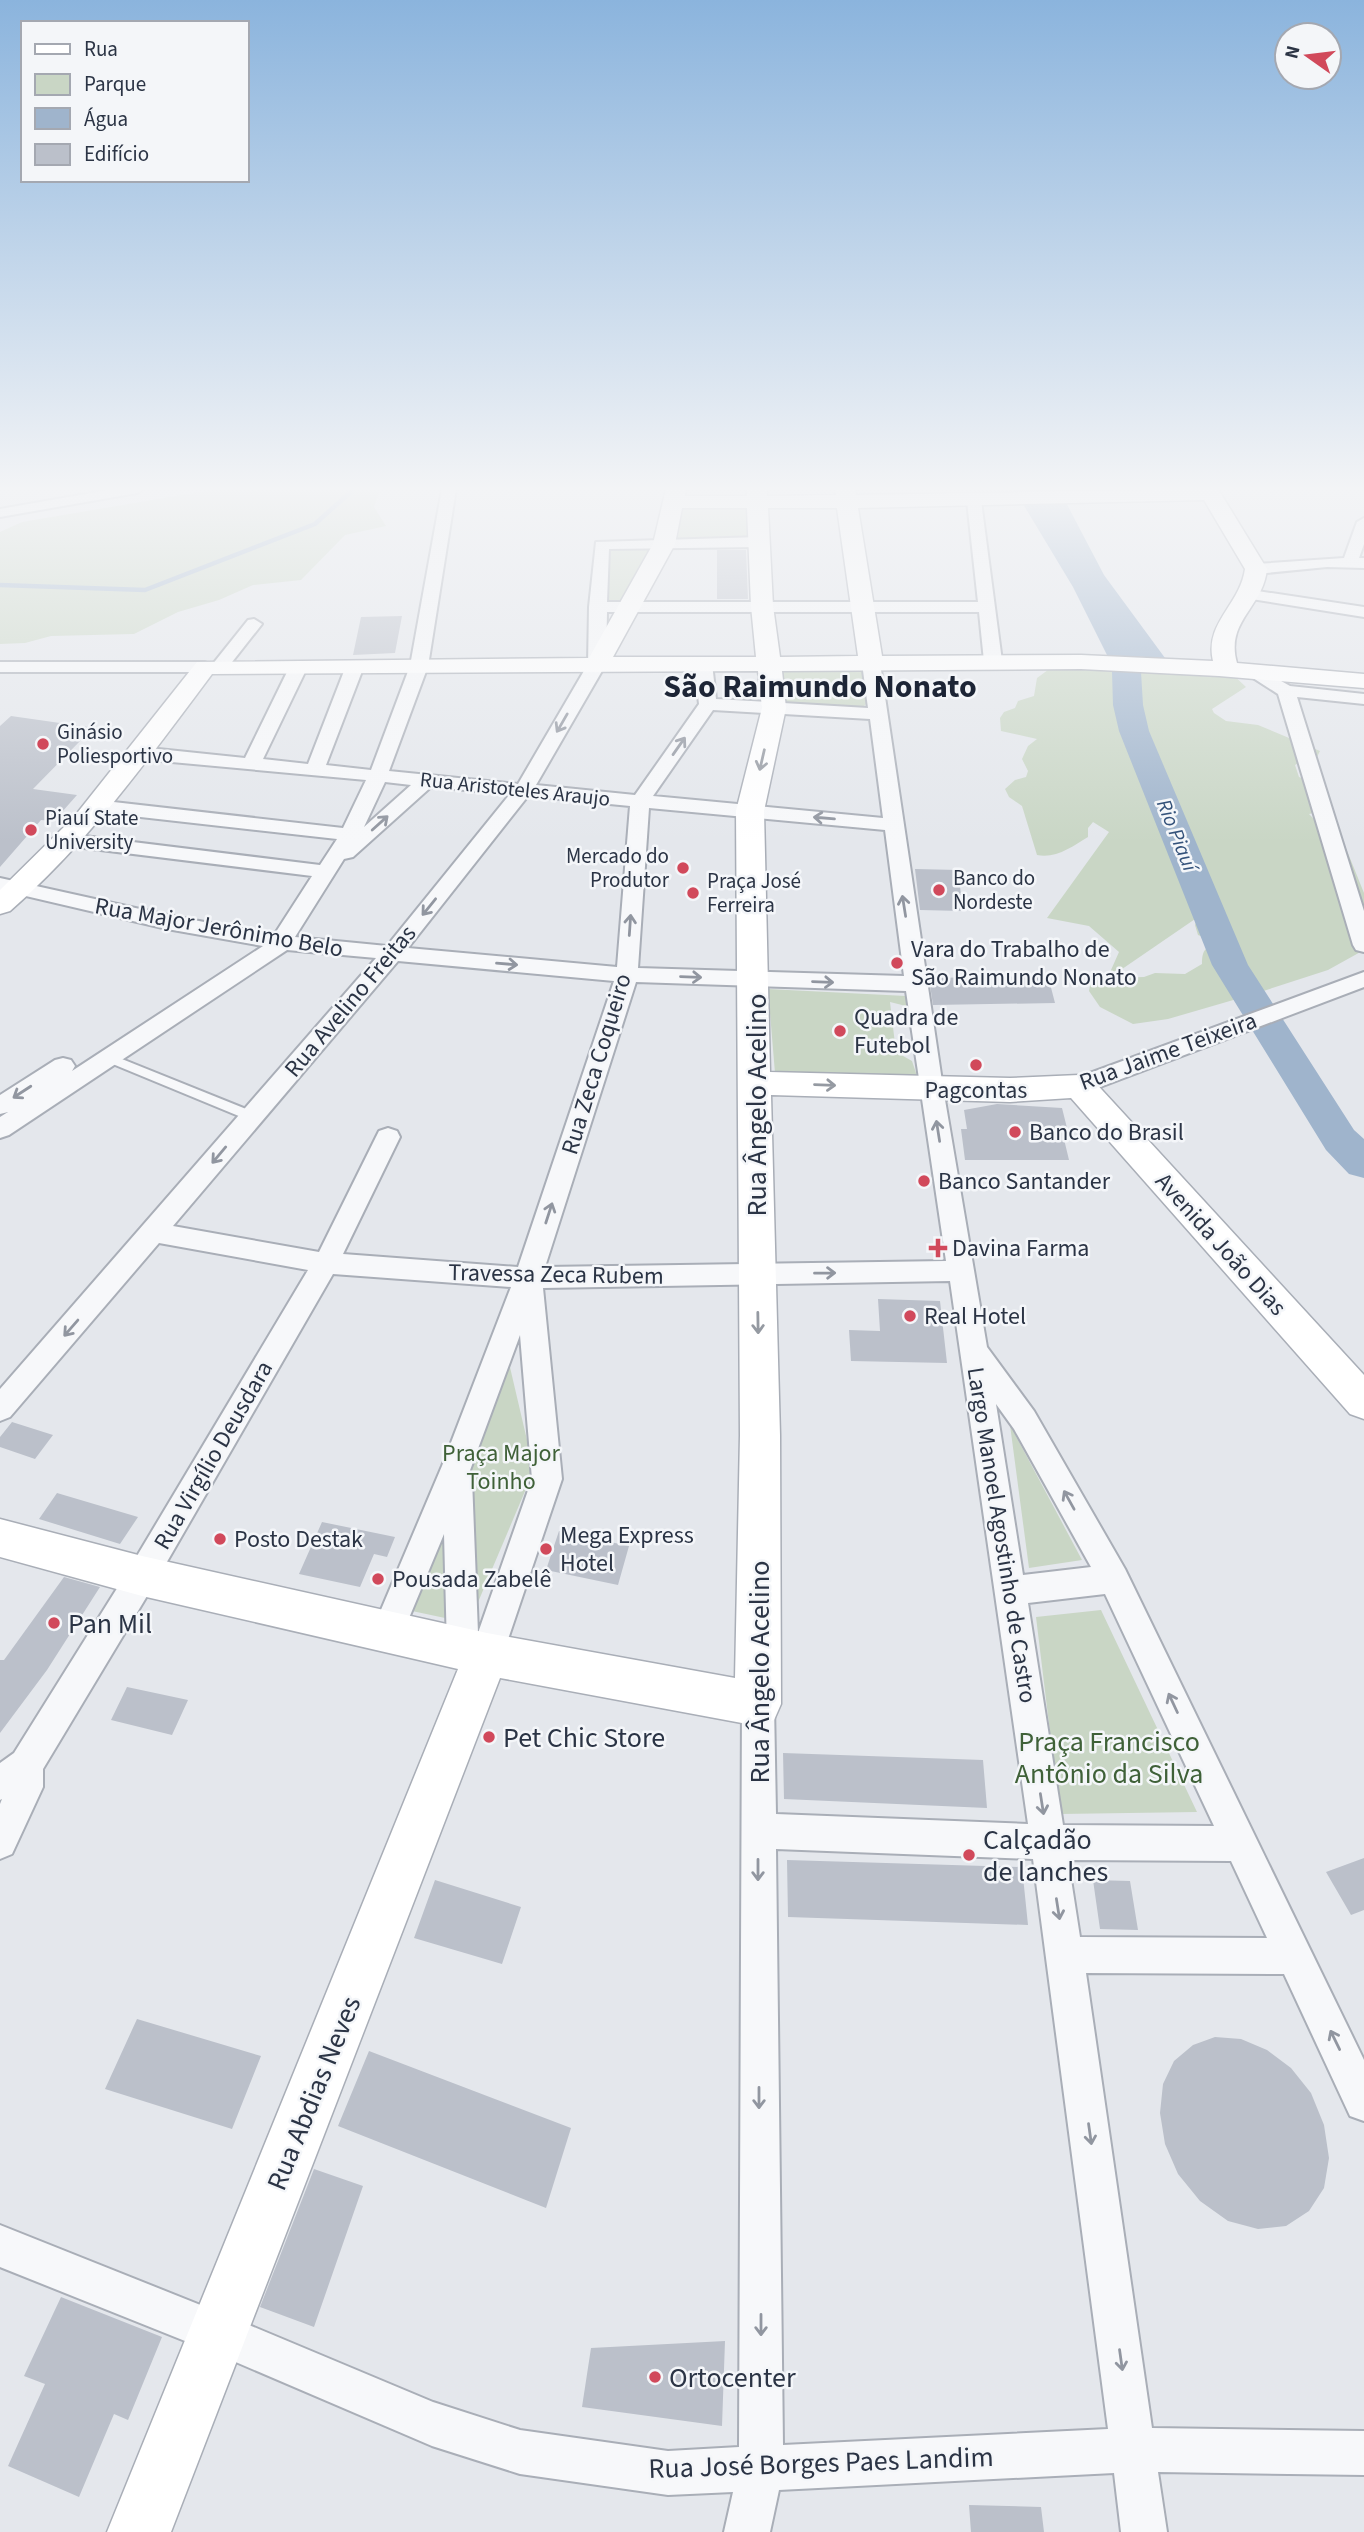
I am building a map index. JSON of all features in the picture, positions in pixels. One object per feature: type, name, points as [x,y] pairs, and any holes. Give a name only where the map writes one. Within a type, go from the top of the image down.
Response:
[{"type":"main road","points":[[597,664],[627,607]]},
{"type":"main road","name":"Rua Ângelo Acelino","points":[[758,1704],[760,1435],[757,1083],[750,811],[774,708],[762,607]]},
{"type":"main road","points":[[862,607],[871,663]]},
{"type":"main road","points":[[1218,669],[1223,636],[1229,622],[1241,607]]},
{"type":"main road","points":[[0,905],[11,886],[68,840],[212,667],[1081,662],[1218,669],[1364,681]]},
{"type":"main road","name":"Rua Jaime Teixeira","points":[[757,1083],[1010,1090],[1079,1086]]},
{"type":"main road","name":"Avenida João Dias","points":[[1079,1086],[1364,1402]]},
{"type":"main road","points":[[0,1538],[142,1576],[475,1651],[758,1704]]},
{"type":"main road","name":"Rua Abdias Neves","points":[[139,2532],[218,2333],[475,1651]]},
{"type":"street","points":[[0,1106],[107,1057],[279,938],[350,835],[379,776],[419,666],[429,607]]},
{"type":"street","points":[[597,607],[597,664]]},
{"type":"street","points":[[987,607],[993,661]]},
{"type":"street","points":[[1332,607],[1364,612]]},
{"type":"street","points":[[0,667],[212,667],[254,624]]},
{"type":"street","points":[[640,802],[708,704],[704,663]]},
{"type":"street","name":"Largo Manoel Agostinho de Castro","points":[[871,663],[931,1088],[974,1349],[1048,1842]]},
{"type":"street","name":"Rua Avelino Freitas","points":[[0,1409],[391,954],[524,789],[597,664]]},
{"type":"street","points":[[315,769],[355,666]]},
{"type":"street","points":[[251,763],[298,668]]},
{"type":"street","points":[[1256,672],[1286,691],[1364,699]]},
{"type":"street","points":[[1286,691],[1364,945]]},
{"type":"street","points":[[708,704],[878,714]]},
{"type":"street","name":"Rua Aristoteles Araujo","points":[[139,752],[892,825]]},
{"type":"street","points":[[68,840],[329,869],[428,780]]},
{"type":"street","name":"Rua Zeca Coqueiro","points":[[528,1278],[627,975],[640,802]]},
{"type":"street","points":[[96,806],[350,835]]},
{"type":"street","name":"Rua Major Jerônimo Belo","points":[[11,886],[167,922],[391,954],[627,975]]},
{"type":"street","points":[[0,1129],[61,1077],[279,938]]},
{"type":"street","points":[[627,975],[916,984]]},
{"type":"street","name":"Rua Jaime Teixeira","points":[[1079,1086],[1357,982]]},
{"type":"street","name":"Rua Virgílio Deusdara","points":[[0,1842],[26,1787],[13,1774],[142,1576],[326,1263],[388,1137]]},
{"type":"street","name":"Travessa Zeca Rubem","points":[[154,1233],[326,1263],[528,1278],[961,1271]]},
{"type":"street","points":[[388,1631],[457,1466],[528,1278]]},
{"type":"street","points":[[475,1651],[547,1479],[535,1329],[528,1278]]},
{"type":"street","points":[[974,1349],[1024,1420],[1114,1579],[1364,2102]]},
{"type":"street","points":[[457,1466],[475,1651]]},
{"type":"street","points":[[1010,1591],[1114,1579]]},
{"type":"street","name":"Rua Ângelo Acelino","points":[[747,2532],[761,2468],[758,1704]]},
{"type":"street","points":[[758,1831],[1048,1842],[1240,1843]]},
{"type":"street","points":[[1048,1842],[1144,2532]]},
{"type":"street","points":[[1065,1955],[1294,1956]]},
{"type":"street","name":"Rua José Borges Paes Landim","points":[[0,2246],[218,2333],[432,2424],[520,2452],[668,2473],[1133,2450],[1364,2452]]},
{"type":"lane","points":[[107,1057],[251,1116]]},
{"type":"green space","points":[[0,607],[195,607],[178,612],[134,634],[51,636],[25,643],[0,644]]},
{"type":"green space","points":[[1052,667],[1229,671],[1246,687],[1212,709],[1214,713],[1226,721],[1258,725],[1320,751],[1316,759],[1295,765],[1299,777],[1309,781],[1329,810],[1309,814],[1319,824],[1339,831],[1364,893],[1364,950],[1328,970],[1168,1019],[1133,1024],[1100,1007],[1089,991],[1091,981],[1107,979],[1119,952],[1089,926],[1047,918],[1109,832],[1093,822],[1088,828],[1088,837],[1064,851],[1037,855],[1022,806],[1009,797],[1005,789],[1015,780],[1026,777],[1028,771],[1022,759],[1028,746],[1037,739],[1001,731],[1000,718],[1004,712],[1015,708],[1018,701],[1034,696],[1037,678]],"holes":[[[1198,917],[1195,925],[1198,935],[1219,943],[1206,949],[1202,964],[1185,974],[1155,973],[1144,977],[1109,978]]]},
{"type":"green space","points":[[779,670],[863,671],[866,704],[861,709],[785,704]]},
{"type":"green space","points":[[768,989],[906,996],[906,1006],[890,1002],[896,1052],[912,1061],[917,1076],[775,1073]]},
{"type":"green space","name":"Praça Major Toinho","points":[[509,1363],[534,1470],[473,1614],[464,1475]]},
{"type":"green space","points":[[1010,1425],[1082,1560],[1029,1568]]},
{"type":"green space","name":"Praça Major Toinho","points":[[448,1527],[445,1618],[412,1611]]},
{"type":"green space","name":"Praça Francisco Antônio da Silva","points":[[1101,1610],[1197,1812],[1060,1814],[1036,1617]]},
{"type":"water","points":[[1083,607],[1128,607],[1165,658],[1107,655]]},
{"type":"building","points":[[402,616],[395,653],[353,655],[361,617]]},
{"type":"building","points":[[11,716],[88,727],[78,737],[83,738],[33,789],[77,795],[54,821],[41,820],[0,867],[0,726]]},
{"type":"building","name":"Banco do Nordeste","points":[[915,869],[958,870],[963,911],[920,910]]},
{"type":"building","points":[[1048,976],[1055,1003],[933,1005],[929,978]]},
{"type":"building","name":"Banco do Brasil","points":[[997,1104],[1062,1108],[1069,1136],[1063,1135],[1069,1160],[965,1160],[961,1129],[967,1129],[964,1110]]},
{"type":"building","points":[[878,1299],[940,1301],[947,1363],[851,1361],[849,1330],[880,1331]]},
{"type":"building","points":[[12,1422],[53,1435],[35,1459],[0,1447],[0,1437]]},
{"type":"building","points":[[57,1493],[138,1517],[120,1544],[39,1519]]},
{"type":"building","points":[[322,1522],[395,1537],[387,1557],[374,1554],[360,1587],[299,1574]]},
{"type":"building","points":[[559,1531],[629,1546],[618,1585],[546,1570]]},
{"type":"building","name":"Pan Mil","points":[[64,1577],[100,1587],[47,1670],[0,1733],[0,1660],[4,1660]]},
{"type":"building","points":[[127,1687],[188,1700],[172,1735],[111,1720]]},
{"type":"building","points":[[783,1753],[983,1760],[987,1808],[784,1799]]},
{"type":"building","points":[[1364,1858],[1364,1910],[1351,1915],[1326,1872]]},
{"type":"building","points":[[787,1860],[1022,1867],[1028,1925],[788,1917]]},
{"type":"building","points":[[435,1880],[521,1907],[502,1964],[414,1938]]},
{"type":"building","points":[[1093,1880],[1130,1881],[1138,1930],[1100,1929]]},
{"type":"building","points":[[137,2019],[261,2056],[232,2129],[105,2089]]},
{"type":"building","points":[[1215,2037],[1241,2039],[1267,2050],[1291,2068],[1311,2093],[1324,2125],[1329,2158],[1324,2188],[1309,2211],[1286,2226],[1258,2229],[1228,2221],[1200,2201],[1178,2174],[1165,2144],[1160,2113],[1163,2084],[1174,2061],[1193,2045]]},
{"type":"building","points":[[369,2051],[571,2128],[546,2208],[338,2126]]},
{"type":"building","points":[[314,2169],[363,2186],[314,2327],[260,2307]]},
{"type":"building","points":[[61,2297],[162,2337],[128,2420],[114,2414],[79,2497],[8,2466],[45,2384],[24,2376]]},
{"type":"building","name":"Ortocenter","points":[[725,2341],[722,2426],[582,2407],[591,2348]]},
{"type":"building","points":[[969,2505],[1041,2507],[1044,2532],[971,2532]]},
{"type":"waterway","name":"Rio Piauí","points":[[1109,616],[1125,639],[1128,705],[1134,731],[1230,965],[1340,1140],[1364,1163]]},
{"type":"place","name":"Ginásio Poliesportivo","points":[[43,744]]},
{"type":"place","name":"Piauí State University","points":[[31,830]]},
{"type":"place","name":"Mercado do Produtor","points":[[683,868]]},
{"type":"place","name":"Banco do Nordeste","points":[[939,890]]},
{"type":"place","name":"Praça José Ferreira","points":[[693,893]]},
{"type":"place","name":"Vara do Trabalho de São Raimundo Nonato","points":[[897,963]]},
{"type":"place","name":"Quadra de Futebol","points":[[840,1031]]},
{"type":"place","name":"Pagcontas","points":[[976,1065]]},
{"type":"place","name":"Banco do Brasil","points":[[1015,1132]]},
{"type":"place","name":"Banco Santander","points":[[924,1181]]},
{"type":"place","name":"Davina Farma","points":[[938,1248]]},
{"type":"place","name":"Real Hotel","points":[[910,1316]]},
{"type":"place","name":"Posto Destak","points":[[220,1539]]},
{"type":"place","name":"Mega Express Hotel","points":[[546,1549]]},
{"type":"place","name":"Pousada Zabelê","points":[[378,1579]]},
{"type":"place","name":"Pan Mil","points":[[54,1623]]},
{"type":"place","name":"Pet Chic Store","points":[[489,1737]]},
{"type":"place","name":"Calçadão de lanches","points":[[969,1855]]},
{"type":"place","name":"Ortocenter","points":[[655,2377]]},
{"type":"district","name":"São Raimundo Nonato","points":[[820,686]]}]
